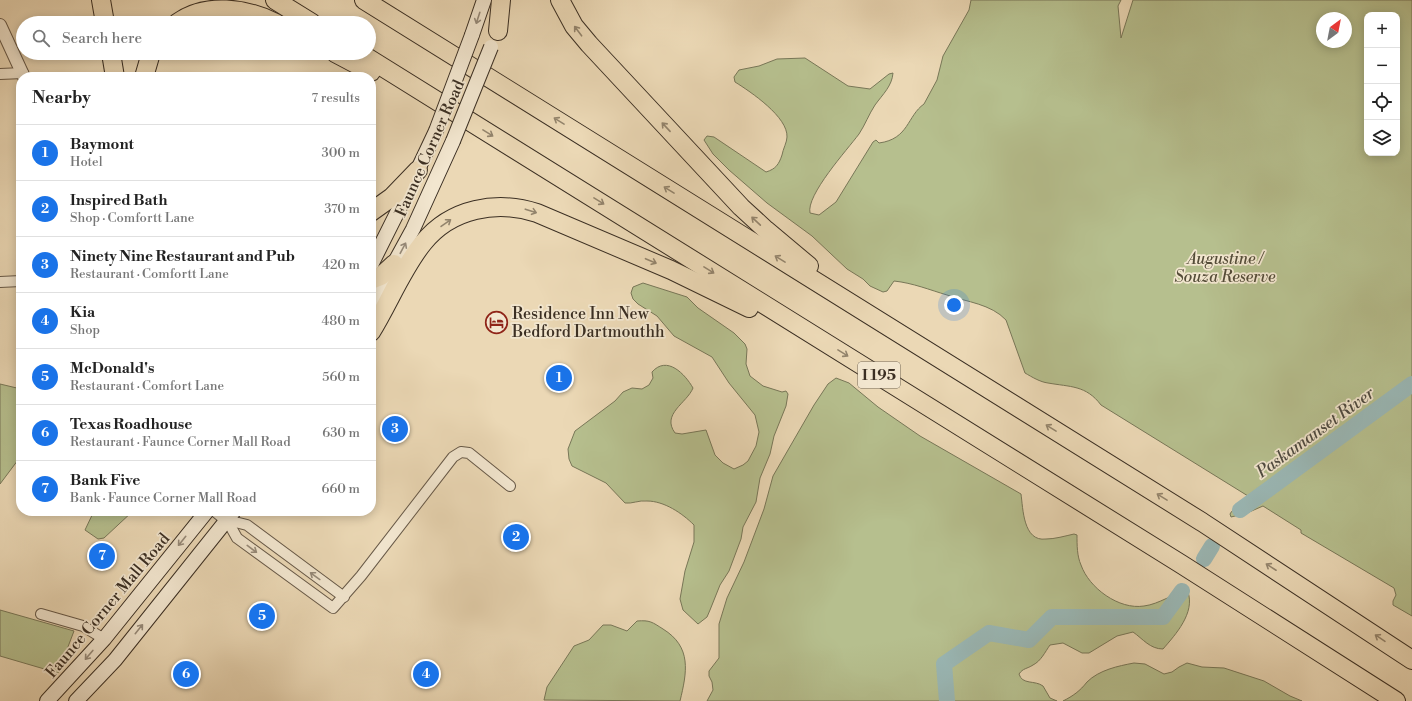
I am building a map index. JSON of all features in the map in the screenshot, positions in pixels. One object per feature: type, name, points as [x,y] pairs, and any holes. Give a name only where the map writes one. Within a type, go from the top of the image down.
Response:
[{"type":"highway","points":[[101,0],[104,16]]},
{"type":"highway","points":[[275,0],[301,16]]},
{"type":"highway","points":[[364,0],[1202,522],[1412,660]]},
{"type":"highway","points":[[381,0],[435,44]]},
{"type":"highway","points":[[494,39],[501,0]]},
{"type":"highway","points":[[560,0],[574,26],[589,44],[741,207],[860,309]]},
{"type":"highway","points":[[192,16],[198,13],[221,9],[252,13],[259,16]]},
{"type":"highway","points":[[112,60],[114,72]]},
{"type":"highway","points":[[145,72],[149,60]]},
{"type":"highway","points":[[348,60],[370,72]]},
{"type":"highway","name":"I 195","points":[[371,60],[1188,568],[1396,701]]},
{"type":"highway","points":[[376,75],[433,99]]},
{"type":"highway","points":[[376,208],[392,197],[418,170]]},
{"type":"highway","points":[[376,323],[415,255],[433,233],[452,219],[467,212],[481,208],[505,206],[526,209],[537,213],[637,255],[711,288],[762,315],[823,340]]},
{"type":"highway","points":[[376,278],[381,276],[394,264]]},
{"type":"main road","name":"Faunce Corner Road","points":[[376,255],[436,131],[484,0]]},
{"type":"main road","name":"Faunce Corner Road","points":[[376,297],[427,201],[510,0]]},
{"type":"main road","name":"Faunce Corner Mall Road","points":[[47,701],[104,639],[203,516]]},
{"type":"main road","points":[[76,701],[115,660],[230,516]]},
{"type":"street","points":[[0,25],[16,58]]},
{"type":"street","points":[[17,60],[23,72]]},
{"type":"street","points":[[0,74],[16,75]]},
{"type":"street","points":[[0,282],[16,281]]},
{"type":"street","points":[[231,516],[237,538],[333,608],[344,597],[453,457],[462,452],[469,453],[510,486]]},
{"type":"street","points":[[233,516],[344,597]]},
{"type":"street","points":[[41,614],[83,626],[104,639]]},
{"type":"green space","name":"Augustine / Souza Reserve","points":[[971,0],[1121,0],[1118,6],[1121,38],[1133,0],[1412,0],[1412,616],[1393,605],[1396,595],[1394,588],[1301,533],[1301,530],[1263,506],[1247,513],[1231,517],[1230,514],[1232,511],[1247,499],[1248,496],[1101,405],[1095,398],[1083,390],[1070,386],[1042,382],[1025,373],[1006,320],[993,310],[908,283],[894,281],[887,291],[883,292],[870,286],[863,279],[847,269],[812,236],[767,203],[729,170],[713,154],[704,140],[707,136],[714,137],[766,172],[775,168],[780,161],[787,139],[786,129],[782,121],[775,113],[750,92],[735,82],[734,77],[739,70],[759,66],[777,59],[805,58],[848,86],[870,89],[889,74],[893,73],[887,90],[873,108],[859,134],[828,173],[814,195],[810,205],[810,213],[819,215],[836,202],[873,142],[876,140],[879,143],[889,141],[896,137],[902,132],[918,109],[924,104],[937,80],[943,56],[969,10]]},
{"type":"green space","points":[[643,283],[687,297],[698,308],[734,333],[745,344],[747,349],[746,364],[750,376],[763,386],[782,392],[786,391],[788,394],[786,406],[774,436],[770,454],[760,478],[756,502],[743,527],[741,539],[729,571],[720,585],[707,617],[698,624],[683,610],[680,599],[685,571],[694,542],[694,525],[672,508],[660,503],[644,501],[625,503],[606,483],[572,466],[569,459],[568,449],[575,431],[615,401],[623,392],[632,388],[642,389],[649,385],[653,378],[652,372],[658,367],[664,365],[675,368],[685,377],[693,388],[673,414],[671,420],[675,433],[682,434],[706,430],[715,455],[723,463],[734,469],[748,461],[756,446],[759,432],[755,415],[729,383],[712,357],[674,336],[657,316],[633,299],[631,293],[633,287]]},
{"type":"green space","points":[[836,378],[849,383],[878,407],[920,436],[1021,494],[1026,523],[1029,530],[1038,539],[1056,538],[1074,534],[1077,535],[1079,558],[1085,574],[1106,596],[1125,605],[1144,606],[1177,594],[1188,592],[1189,608],[1187,615],[1173,637],[1163,649],[1158,649],[1150,645],[1133,632],[1117,636],[1089,653],[1082,653],[1063,643],[1050,645],[1043,656],[1036,663],[1019,674],[1023,680],[1043,686],[1050,698],[1057,701],[707,701],[713,690],[709,671],[719,658],[719,624],[727,598],[744,562],[764,509],[773,476],[814,405],[828,384]]},
{"type":"green space","points":[[0,384],[16,388],[16,463],[0,484]]},
{"type":"green space","points":[[92,516],[128,516],[104,538],[98,539],[85,530]]},
{"type":"green space","points":[[0,610],[74,631],[58,673],[0,656]]},
{"type":"green space","points":[[637,621],[648,621],[653,623],[672,636],[679,644],[685,661],[684,680],[680,701],[544,700],[547,687],[574,646],[589,640],[603,625],[611,625],[627,631]]},
{"type":"green space","points":[[1134,663],[1145,664],[1164,674],[1172,672],[1187,663],[1202,667],[1224,668],[1264,681],[1302,701],[1063,701],[1076,693],[1097,674],[1115,667]]},
{"type":"waterway","name":"Paskamanset River","points":[[1240,510],[1412,384]]},
{"type":"waterway","name":"Paskamanset River","points":[[1204,559],[1212,546]]},
{"type":"waterway","name":"Paskamanset River","points":[[947,701],[944,664],[989,633],[1029,640],[1052,617],[1163,617],[1182,591]]},
{"type":"place","name":"Residence Inn New Bedford Dartmouthh","points":[[496,322]]},
{"type":"place","name":"Baymont","points":[[559,378]]},
{"type":"place","name":"Ninety Nine Restaurant and Pub","points":[[395,429]]},
{"type":"place","name":"Inspired Bath","points":[[516,537]]},
{"type":"place","name":"Bank Five","points":[[102,556]]},
{"type":"place","name":"McDonald's","points":[[262,616]]},
{"type":"place","name":"Texas Roadhouse","points":[[186,674]]},
{"type":"place","name":"Kia","points":[[426,674]]}]
